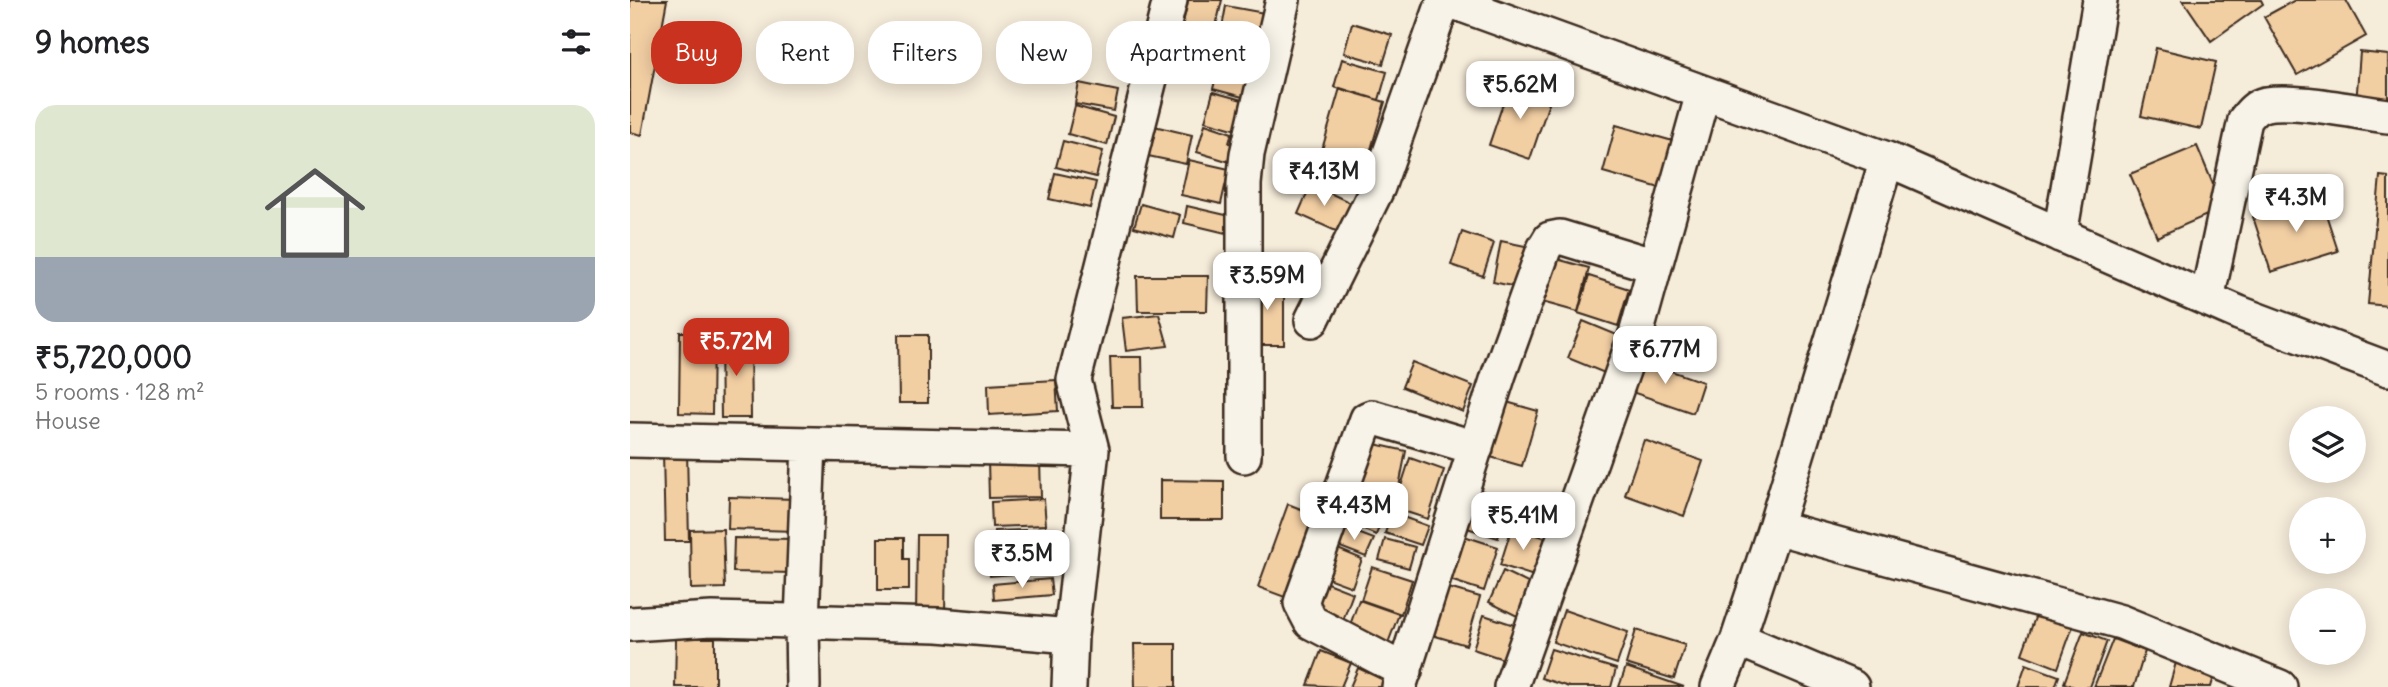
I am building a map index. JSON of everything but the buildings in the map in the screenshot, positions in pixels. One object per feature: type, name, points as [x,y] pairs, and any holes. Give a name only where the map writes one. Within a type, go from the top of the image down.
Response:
[{"type":"street","points":[[1069,687],[1071,636],[1092,450],[1074,380],[1170,0]]},
{"type":"street","points":[[1244,456],[1244,184],[1247,154],[1283,0]]},
{"type":"street","points":[[1312,320],[1378,187],[1446,0],[1886,159],[2207,299],[2388,369]]},
{"type":"street","points":[[2060,235],[2100,0]]},
{"type":"street","points":[[1511,687],[1637,331],[1703,93]]},
{"type":"street","points":[[2207,299],[2245,120],[2252,110],[2264,104],[2283,104],[2388,116]]},
{"type":"street","points":[[1718,687],[1738,639],[1775,527],[1886,159]]},
{"type":"street","points":[[1476,448],[1372,418],[1367,419],[1301,603],[1311,622],[1402,679],[1476,448],[1499,374],[1550,239],[1560,237],[1655,266]]},
{"type":"street","points":[[630,440],[1092,450]]},
{"type":"street","points":[[803,687],[802,621],[809,443]]},
{"type":"street","points":[[1775,527],[2121,622],[2280,687]]},
{"type":"street","points":[[630,624],[712,619],[802,621],[938,625],[1071,636]]},
{"type":"street","points":[[1738,639],[1852,687]]}]
